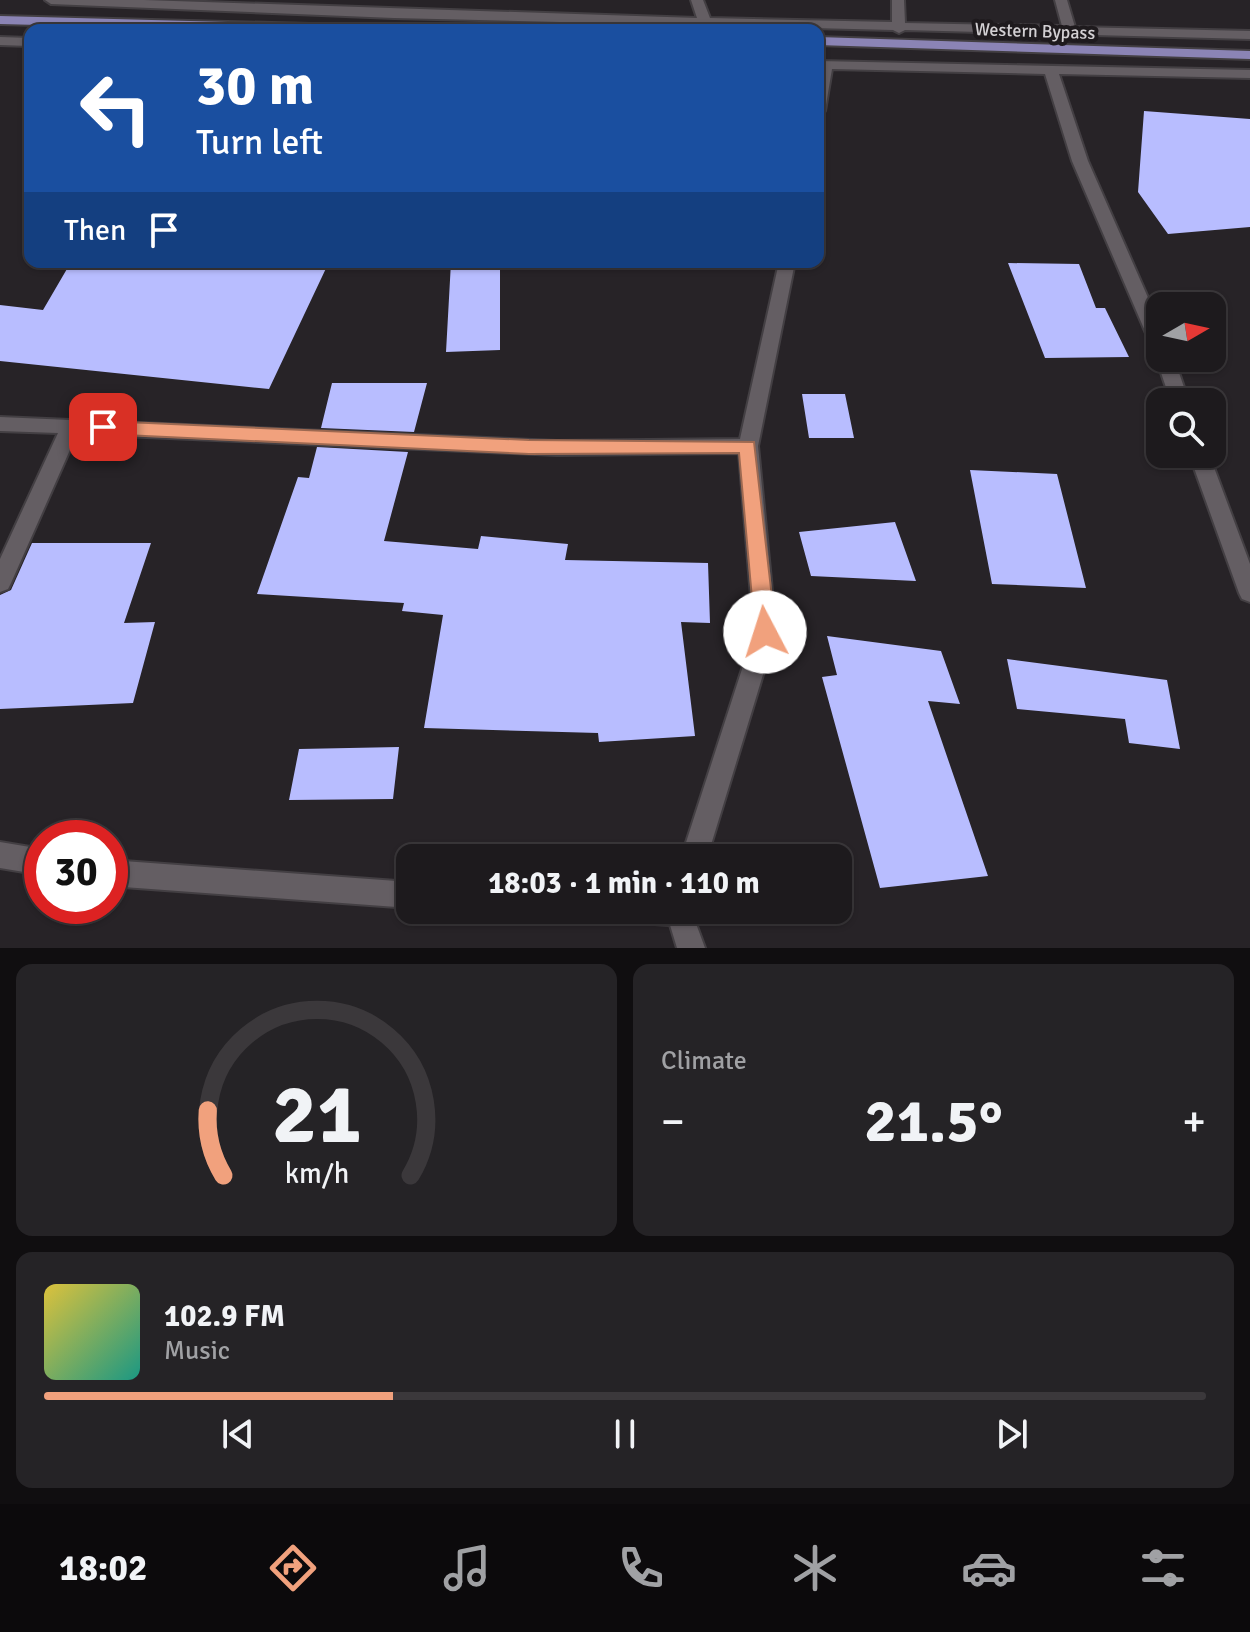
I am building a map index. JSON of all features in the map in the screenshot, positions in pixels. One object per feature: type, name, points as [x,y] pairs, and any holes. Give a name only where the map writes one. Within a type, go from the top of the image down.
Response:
[{"type":"main road","points":[[0,20],[154,24]]},
{"type":"main road","name":"Western Bypass","points":[[824,41],[1250,55]]},
{"type":"street","points":[[51,0],[362,6],[738,24]]},
{"type":"street","points":[[697,0],[706,23]]},
{"type":"street","points":[[898,0],[899,29]]},
{"type":"street","points":[[1061,0],[1070,32]]},
{"type":"street","points":[[824,27],[1250,35]]},
{"type":"street","points":[[0,41],[24,42]]},
{"type":"street","points":[[824,65],[1250,74]]},
{"type":"street","points":[[1051,71],[1080,161],[1146,313]]},
{"type":"street","points":[[698,844],[765,632],[748,446],[786,268]]},
{"type":"street","points":[[0,424],[557,448],[748,446]]},
{"type":"street","points":[[0,583],[71,425]]},
{"type":"street","points":[[1204,468],[1250,593]]},
{"type":"street","points":[[0,855],[24,859]]},
{"type":"street","points":[[128,874],[396,894]]},
{"type":"street","points":[[682,924],[691,948]]},
{"type":"building","points":[[1144,111],[1250,119],[1250,227],[1168,234],[1138,192]]},
{"type":"building","points":[[1008,263],[1079,264],[1096,308],[1105,308],[1129,357],[1045,358]]},
{"type":"building","points":[[68,268],[326,268],[269,389],[0,361],[0,305],[43,310]]},
{"type":"building","points":[[451,268],[500,268],[500,350],[446,352]]},
{"type":"building","points":[[332,383],[427,383],[414,432],[321,428]]},
{"type":"building","points":[[802,394],[845,394],[854,438],[809,438]]},
{"type":"building","points":[[317,447],[408,452],[384,541],[478,549],[481,536],[568,544],[565,560],[708,563],[710,623],[681,622],[695,736],[599,742],[598,733],[424,728],[443,615],[402,611],[404,603],[257,594],[298,477],[309,478]]},
{"type":"building","points":[[970,470],[1057,474],[1086,588],[992,584]]},
{"type":"building","points":[[895,522],[916,581],[811,576],[799,532]]},
{"type":"building","points":[[32,543],[151,543],[124,623],[155,622],[133,703],[0,709],[0,595],[11,590]]},
{"type":"building","points":[[827,636],[941,651],[960,704],[928,701],[988,876],[880,888],[822,677],[837,675]]},
{"type":"building","points":[[1007,659],[1167,680],[1180,749],[1129,743],[1125,719],[1017,709]]},
{"type":"building","points":[[399,747],[393,799],[289,800],[299,749]]},
{"type":"route","points":[[103,427],[390,443],[557,448],[748,446],[765,632]]}]
